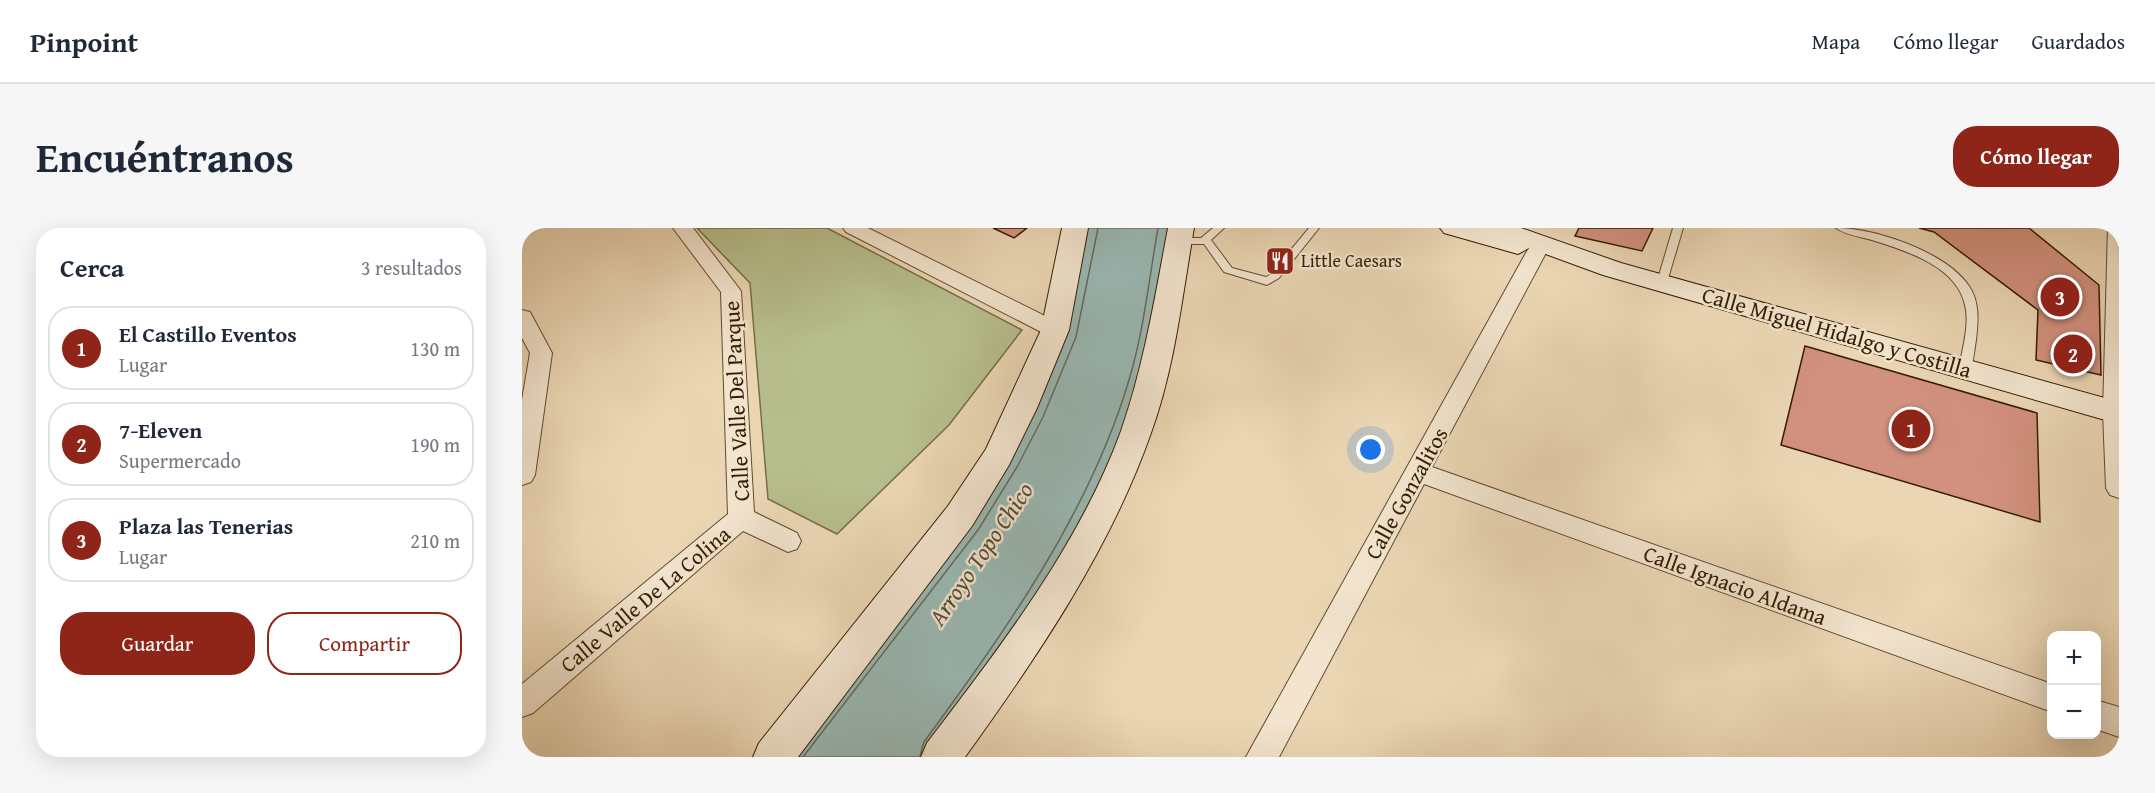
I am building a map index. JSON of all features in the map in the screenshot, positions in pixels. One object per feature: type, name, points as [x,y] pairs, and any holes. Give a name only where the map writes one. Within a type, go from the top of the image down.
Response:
[{"type":"main road","points":[[773,753],[960,516],[998,456],[1055,330],[1076,228]]},
{"type":"main road","points":[[1453,228],[1546,243]]},
{"type":"main road","points":[[1497,228],[1546,243]]},
{"type":"main road","points":[[941,757],[1003,674],[1073,561],[1132,442],[1151,385],[1189,236]]},
{"type":"main road","name":"Calle Miguel Hidalgo y Costilla","points":[[1546,243],[1662,282],[2117,412]]},
{"type":"street","name":"Calle Valle Del Parque","points":[[683,228],[731,291],[741,518]]},
{"type":"street","points":[[853,228],[1055,330]]},
{"type":"street","points":[[2117,229],[2119,488]]},
{"type":"street","name":"Calle Gonzalitos","points":[[1262,757],[1546,243]]},
{"type":"street","points":[[522,317],[541,353],[522,475]]},
{"type":"street","name":"Calle Ignacio Aldama","points":[[1418,472],[2047,696]]},
{"type":"street","points":[[741,518],[788,541]]},
{"type":"street","name":"Calle Valle De La Colina","points":[[522,703],[741,518]]},
{"type":"street","points":[[2101,715],[2119,722]]},
{"type":"lane","points":[[1189,236],[1219,228]]},
{"type":"lane","points":[[1189,236],[1228,270],[1267,281],[1275,276],[1314,228]]},
{"type":"lane","points":[[1662,282],[1678,228]]},
{"type":"lane","points":[[1840,228],[1892,242],[1923,255],[1962,287],[1971,308],[1971,329],[1965,369]]},
{"type":"green space","points":[[697,228],[827,228],[1022,330],[949,425],[837,534],[768,499],[750,283]]},
{"type":"water","name":"Arroyo Topo Chico","points":[[1075,228],[1181,228],[1132,442],[941,757],[773,757],[1022,408]]},
{"type":"building","points":[[993,228],[1027,228],[1014,238]]},
{"type":"building","points":[[1579,228],[1653,228],[1642,251],[1575,236]]},
{"type":"building","points":[[1919,228],[2029,228],[2099,285],[2101,375],[2036,360],[2038,310],[1934,232]]},
{"type":"building","points":[[1805,346],[2037,413],[2040,522],[1781,445]]},
{"type":"place","name":"Little Caesars","points":[[1280,261]]},
{"type":"place","name":"Plaza las Tenerias","points":[[2060,297]]},
{"type":"place","name":"7-Eleven","points":[[2073,354]]},
{"type":"place","name":"El Castillo Eventos","points":[[1911,429]]}]
